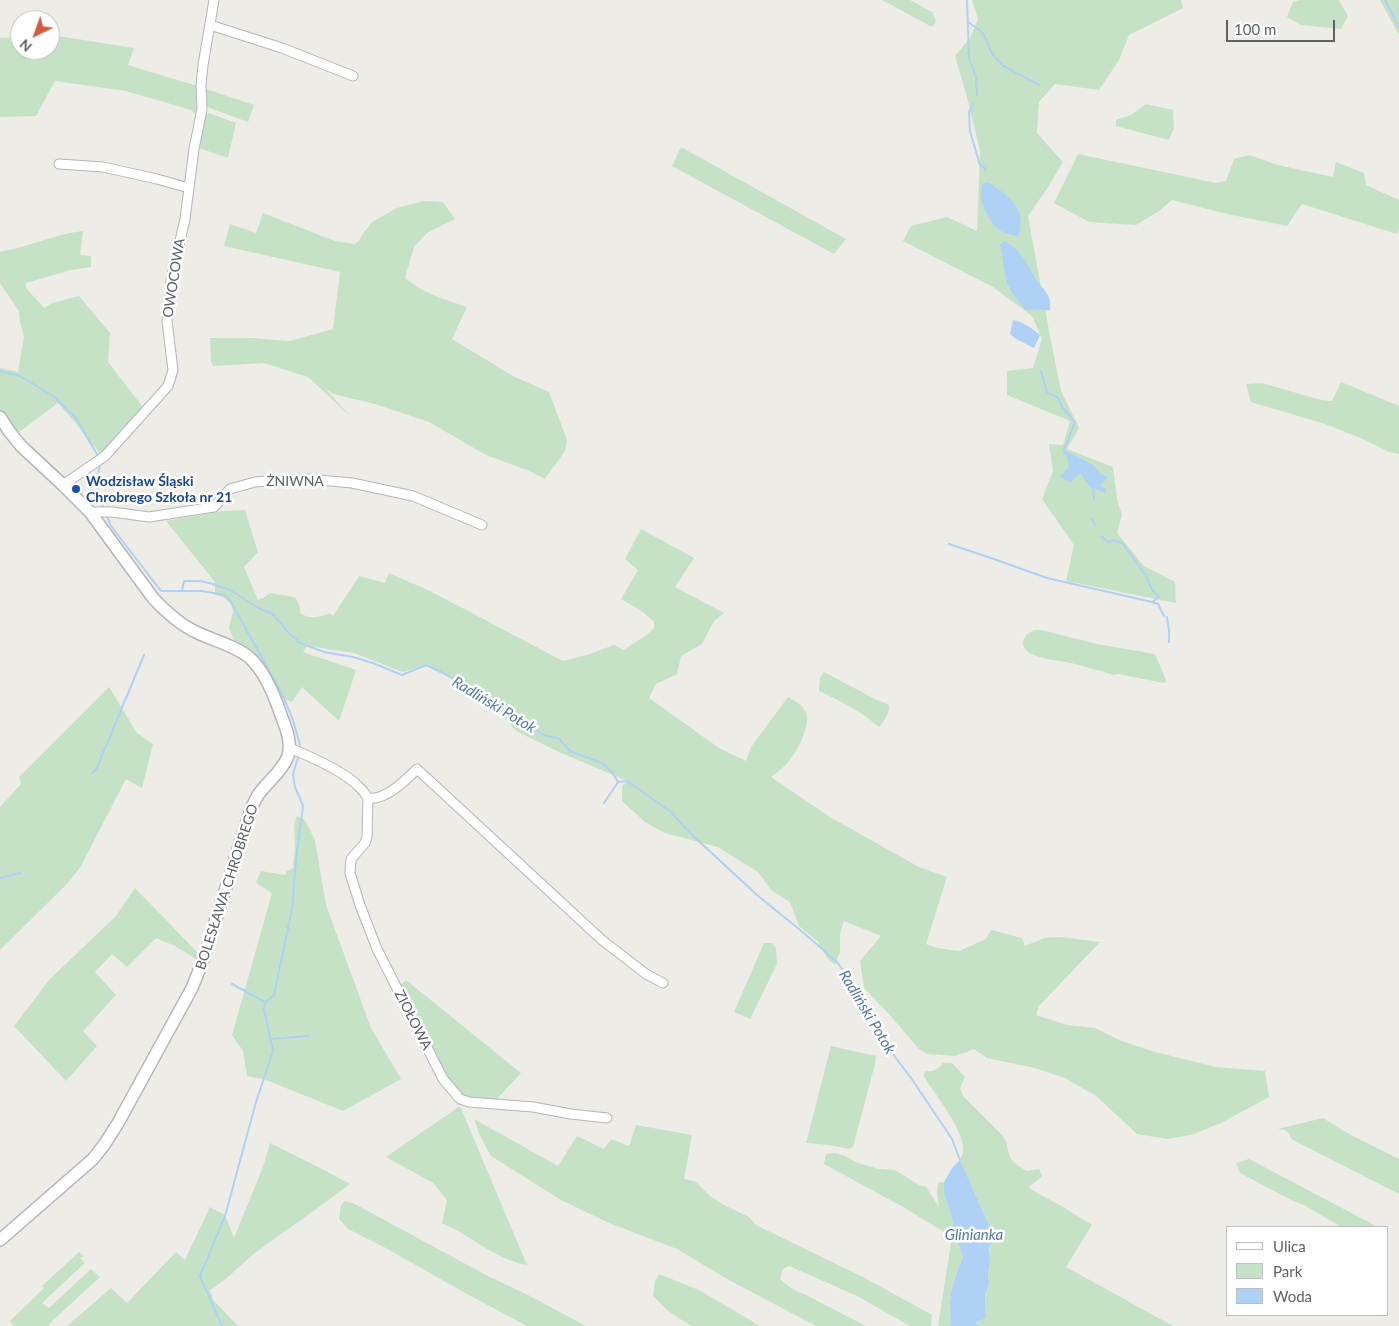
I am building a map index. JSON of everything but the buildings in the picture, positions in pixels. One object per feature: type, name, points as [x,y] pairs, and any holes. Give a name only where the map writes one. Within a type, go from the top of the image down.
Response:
[{"type":"street","name":"OWOCOWA","points":[[63,485],[105,456],[168,386],[173,370],[166,321],[171,280],[185,219],[202,109],[201,85],[203,65],[214,0]]},
{"type":"street","points":[[210,26],[282,48],[353,76]]},
{"type":"street","points":[[59,164],[102,167],[189,188]]},
{"type":"street","points":[[0,417],[21,446],[90,512],[162,608],[176,620],[196,632],[242,652],[250,658],[268,685],[280,710],[288,733],[290,748],[346,776],[359,786],[368,798],[373,799],[391,792],[417,769],[602,940],[646,974],[663,983]]},
{"type":"street","name":"ŻNIWNA","points":[[90,512],[102,511],[149,517],[214,507],[230,488],[255,482],[308,480],[352,482],[413,496],[482,525]]},
{"type":"street","name":"BOLESŁAWA CHROBREGO","points":[[0,1240],[93,1159],[118,1123],[192,988],[202,963],[251,809],[257,796],[281,768],[290,748]]},
{"type":"street","name":"ZIOŁOWA","points":[[368,798],[367,837],[365,844],[351,859],[350,873],[377,949],[443,1079],[460,1099],[469,1102],[533,1107],[607,1118]]},
{"type":"green space","points":[[882,0],[910,0],[932,12],[936,21],[932,27]]},
{"type":"green space","points":[[972,0],[1181,0],[1183,8],[1129,35],[1119,60],[1099,90],[1055,84],[1039,102],[1037,133],[1063,162],[1028,216],[1061,391],[1079,428],[1067,449],[1113,467],[1117,499],[1122,515],[1117,533],[1144,566],[1175,582],[1176,603],[1066,581],[1074,545],[1042,499],[1053,471],[1049,444],[1063,445],[1070,421],[1007,395],[1007,371],[1033,368],[1042,339],[1032,316],[993,287],[903,241],[911,226],[947,217],[977,231],[980,151],[955,56],[970,38],[978,19]]},
{"type":"green space","points":[[1300,0],[1339,0],[1348,16],[1341,29],[1301,25],[1287,17],[1293,2]]},
{"type":"green space","points":[[1380,0],[1399,0],[1399,35]]},
{"type":"green space","points":[[60,36],[134,48],[128,65],[197,86],[196,115],[191,110],[126,91],[55,81],[36,116],[0,117],[0,38],[10,38],[10,60],[60,60]]},
{"type":"green space","points":[[203,88],[254,105],[248,122],[210,108],[205,104]]},
{"type":"green space","points":[[1146,104],[1173,110],[1174,128],[1169,140],[1116,126],[1116,120],[1131,115]]},
{"type":"green space","points":[[209,113],[236,123],[228,158],[199,148],[197,145],[203,117]]},
{"type":"green space","points":[[681,147],[846,239],[834,254],[672,166]]},
{"type":"green space","points":[[1078,154],[1216,183],[1226,181],[1234,159],[1249,155],[1278,165],[1333,177],[1336,162],[1364,173],[1366,185],[1399,200],[1399,229],[1397,234],[1302,204],[1287,226],[1227,214],[1172,200],[1159,211],[1136,225],[1089,222],[1054,203]]},
{"type":"green space","points":[[423,201],[443,202],[455,219],[427,233],[414,247],[405,278],[427,292],[467,307],[452,339],[513,376],[549,392],[567,440],[565,451],[545,479],[527,470],[486,455],[429,422],[375,404],[333,394],[325,388],[349,415],[308,377],[264,363],[213,366],[210,338],[251,338],[290,341],[333,329],[340,272],[224,246],[230,224],[256,233],[263,213],[335,241],[354,244],[359,241],[372,222],[397,208]]},
{"type":"green space","points":[[83,231],[80,255],[91,256],[91,267],[71,270],[26,283],[26,288],[44,308],[52,303],[79,296],[110,333],[108,362],[142,406],[101,455],[92,443],[99,458],[78,426],[58,403],[18,433],[0,413],[0,368],[18,372],[24,337],[19,311],[0,283],[0,252]]},
{"type":"green space","points":[[1341,382],[1399,406],[1399,454],[1389,452],[1325,424],[1251,402],[1246,384],[1262,383],[1321,400],[1332,401]]},
{"type":"green space","points":[[245,510],[258,552],[244,567],[258,600],[270,593],[295,597],[300,606],[300,613],[303,615],[314,617],[329,613],[333,616],[359,576],[385,583],[389,573],[430,591],[563,661],[614,645],[624,650],[654,628],[654,622],[643,612],[621,599],[638,570],[625,559],[641,529],[694,558],[675,587],[724,613],[714,621],[702,644],[681,656],[677,674],[656,684],[649,698],[719,748],[746,761],[751,747],[788,697],[796,701],[807,714],[804,735],[788,762],[771,777],[830,817],[919,867],[947,877],[926,944],[937,948],[959,951],[986,939],[991,930],[1022,938],[1025,946],[1044,938],[1062,937],[1100,942],[1039,1006],[1036,1015],[1067,1025],[1095,1028],[1119,1040],[1155,1052],[1216,1067],[1265,1071],[1269,1097],[1221,1123],[1191,1135],[1167,1139],[1137,1134],[1096,1096],[1065,1078],[1035,1068],[987,1058],[974,1049],[955,1056],[927,1054],[919,1049],[864,988],[860,961],[881,936],[844,921],[840,933],[840,952],[835,965],[827,958],[818,942],[799,926],[790,902],[771,890],[758,872],[718,847],[665,833],[645,822],[622,801],[622,786],[627,781],[516,731],[494,706],[427,664],[403,672],[354,653],[308,646],[309,643],[303,652],[356,670],[339,721],[302,687],[292,702],[278,696],[236,646],[229,628],[233,611],[231,604],[223,597],[215,595],[215,582],[166,521],[222,511]]},
{"type":"green space","points":[[1035,630],[1097,644],[1155,654],[1166,681],[1164,683],[1118,674],[1113,675],[1071,663],[1036,656],[1029,653],[1023,644],[1027,635]]},
{"type":"green space","points":[[824,672],[889,705],[888,714],[879,727],[858,711],[819,691],[820,678]]},
{"type":"green space","points":[[109,687],[137,733],[153,744],[142,788],[126,779],[81,866],[68,883],[0,950],[0,807],[21,784],[19,777]]},
{"type":"green space","points":[[297,816],[305,820],[315,840],[326,905],[371,1028],[401,1079],[343,1111],[266,1080],[247,1076],[243,1051],[232,1035],[272,893],[256,883],[261,871],[285,875],[287,871],[293,868],[295,847],[294,825]]},
{"type":"green space","points":[[135,888],[200,955],[198,960],[175,946],[156,938],[127,967],[112,954],[95,972],[116,995],[83,1031],[97,1046],[66,1081],[14,1026],[50,979],[116,916]]},
{"type":"green space","points":[[764,943],[772,943],[776,948],[777,964],[750,1019],[734,1012]]},
{"type":"green space","points":[[406,980],[521,1073],[494,1102],[463,1097],[446,1076],[399,987]]},
{"type":"green space","points":[[831,1046],[876,1056],[853,1147],[849,1149],[806,1143]]},
{"type":"green space","points":[[943,1063],[952,1063],[965,1077],[960,1088],[963,1096],[1002,1135],[1010,1157],[1014,1162],[1027,1171],[1039,1169],[1042,1176],[1029,1187],[1030,1189],[1092,1225],[1066,1267],[1173,1326],[977,1326],[976,1322],[986,1317],[985,1297],[989,1283],[989,1251],[994,1234],[960,1160],[963,1153],[963,1145],[960,1135],[955,1124],[923,1075],[926,1071],[936,1070]]},
{"type":"green space","points":[[460,1106],[527,1265],[503,1257],[442,1223],[447,1200],[433,1183],[386,1157]]},
{"type":"green space","points":[[1323,1118],[1347,1133],[1399,1159],[1399,1194],[1291,1139],[1287,1131],[1278,1129]]},
{"type":"green space","points":[[474,1119],[558,1166],[577,1136],[604,1149],[611,1139],[629,1146],[636,1125],[692,1135],[684,1179],[695,1181],[710,1196],[749,1217],[756,1225],[865,1278],[932,1315],[931,1326],[910,1326],[857,1296],[789,1266],[783,1269],[780,1279],[788,1286],[866,1326],[816,1326],[727,1279],[677,1249],[609,1223],[561,1200],[491,1156],[480,1136]]},
{"type":"green space","points":[[270,1143],[350,1184],[255,1253],[210,1290],[214,1301],[238,1326],[67,1326],[111,1288],[127,1303],[176,1252],[185,1260],[210,1207],[225,1215],[234,1238],[263,1167]]},
{"type":"green space","points":[[835,1153],[858,1163],[879,1169],[895,1170],[919,1185],[926,1187],[939,1207],[938,1183],[944,1182],[963,1257],[951,1292],[950,1326],[938,1326],[951,1243],[947,1229],[944,1232],[903,1207],[824,1164],[826,1154]]},
{"type":"green space","points":[[1249,1159],[1376,1226],[1339,1226],[1304,1205],[1240,1173],[1236,1163]]},
{"type":"green space","points":[[345,1201],[353,1203],[486,1275],[586,1326],[527,1326],[348,1229],[339,1219],[341,1205]]},
{"type":"green space","points":[[79,1252],[84,1256],[80,1258],[85,1263],[42,1303],[49,1308],[91,1269],[100,1277],[49,1324],[50,1326],[14,1326],[10,1321],[44,1288],[42,1286]]},
{"type":"green space","points":[[659,1274],[699,1290],[760,1326],[692,1326],[667,1310],[653,1296],[655,1281]]},
{"type":"water","points":[[988,182],[1003,192],[1014,203],[1020,217],[1019,235],[1016,236],[1001,231],[994,226],[989,218],[981,199],[982,184]]},
{"type":"water","points":[[1004,241],[1015,248],[1047,293],[1050,301],[1050,310],[1025,310],[1012,293],[1006,277],[1000,245]]},
{"type":"water","points":[[1013,320],[1020,322],[1040,335],[1034,348],[1010,334]]},
{"type":"water","points":[[1064,450],[1092,464],[1100,473],[1108,478],[1100,485],[1105,489],[1106,493],[1090,487],[1080,473],[1070,482],[1060,477],[1069,467],[1067,457],[1063,452]]},
{"type":"water","name":"Glinianka","points":[[960,1160],[989,1225],[995,1234],[989,1249],[989,1283],[985,1297],[986,1318],[976,1322],[977,1326],[950,1326],[951,1292],[963,1257],[944,1194],[944,1182],[952,1168]]},
{"type":"waterway","points":[[967,0],[969,59],[976,77],[977,95]]},
{"type":"waterway","points":[[1385,0],[1399,27]]},
{"type":"waterway","points":[[968,22],[981,31],[991,52],[1002,65],[1039,85]]},
{"type":"waterway","points":[[973,104],[969,112],[970,131],[980,165],[985,170]]},
{"type":"waterway","name":"Radliński Potok","points":[[0,371],[20,376],[53,396],[76,418],[98,456]]},
{"type":"waterway","points":[[1041,371],[1047,392],[1058,398],[1062,407],[1075,422],[1064,450]]},
{"type":"waterway","name":"Radliński Potok","points":[[100,464],[96,484],[104,510]]},
{"type":"waterway","points":[[1093,489],[1094,499]]},
{"type":"waterway","points":[[106,514],[111,526],[161,591],[202,591],[225,595],[230,600],[283,696],[293,720],[300,745]]},
{"type":"waterway","points":[[1092,519],[1095,526]]},
{"type":"waterway","points":[[1101,536],[1108,542],[1114,540],[1123,544],[1146,576],[1152,590],[1159,597],[1152,602],[1158,604],[1164,616]]},
{"type":"waterway","points":[[949,544],[1047,578],[1152,602]]},
{"type":"waterway","name":"Radliński Potok","points":[[182,591],[184,581],[200,581],[230,590],[258,608],[273,614],[300,643],[324,652],[353,657],[402,675],[426,665],[497,703],[546,736],[558,738],[570,751],[602,763],[612,772],[618,782],[627,781],[671,812],[689,832],[757,895],[837,962],[858,991],[895,1057],[952,1139],[960,1160]]},
{"type":"waterway","points":[[1167,617],[1169,642]]},
{"type":"waterway","points":[[92,773],[96,770],[144,655]]},
{"type":"waterway","points":[[222,1326],[200,1276],[225,1216],[256,1102],[273,1051],[264,1009],[265,1003],[274,995],[292,909],[303,806],[295,787],[293,774],[298,758]]},
{"type":"waterway","points":[[604,803],[618,782]]},
{"type":"waterway","points":[[0,878],[20,873]]},
{"type":"waterway","points":[[232,984],[265,1002]]},
{"type":"waterway","points":[[271,1039],[308,1036]]},
{"type":"place","name":"Wodzisław Śląski Chrobrego Szkoła nr 21","points":[[76,489]]}]
